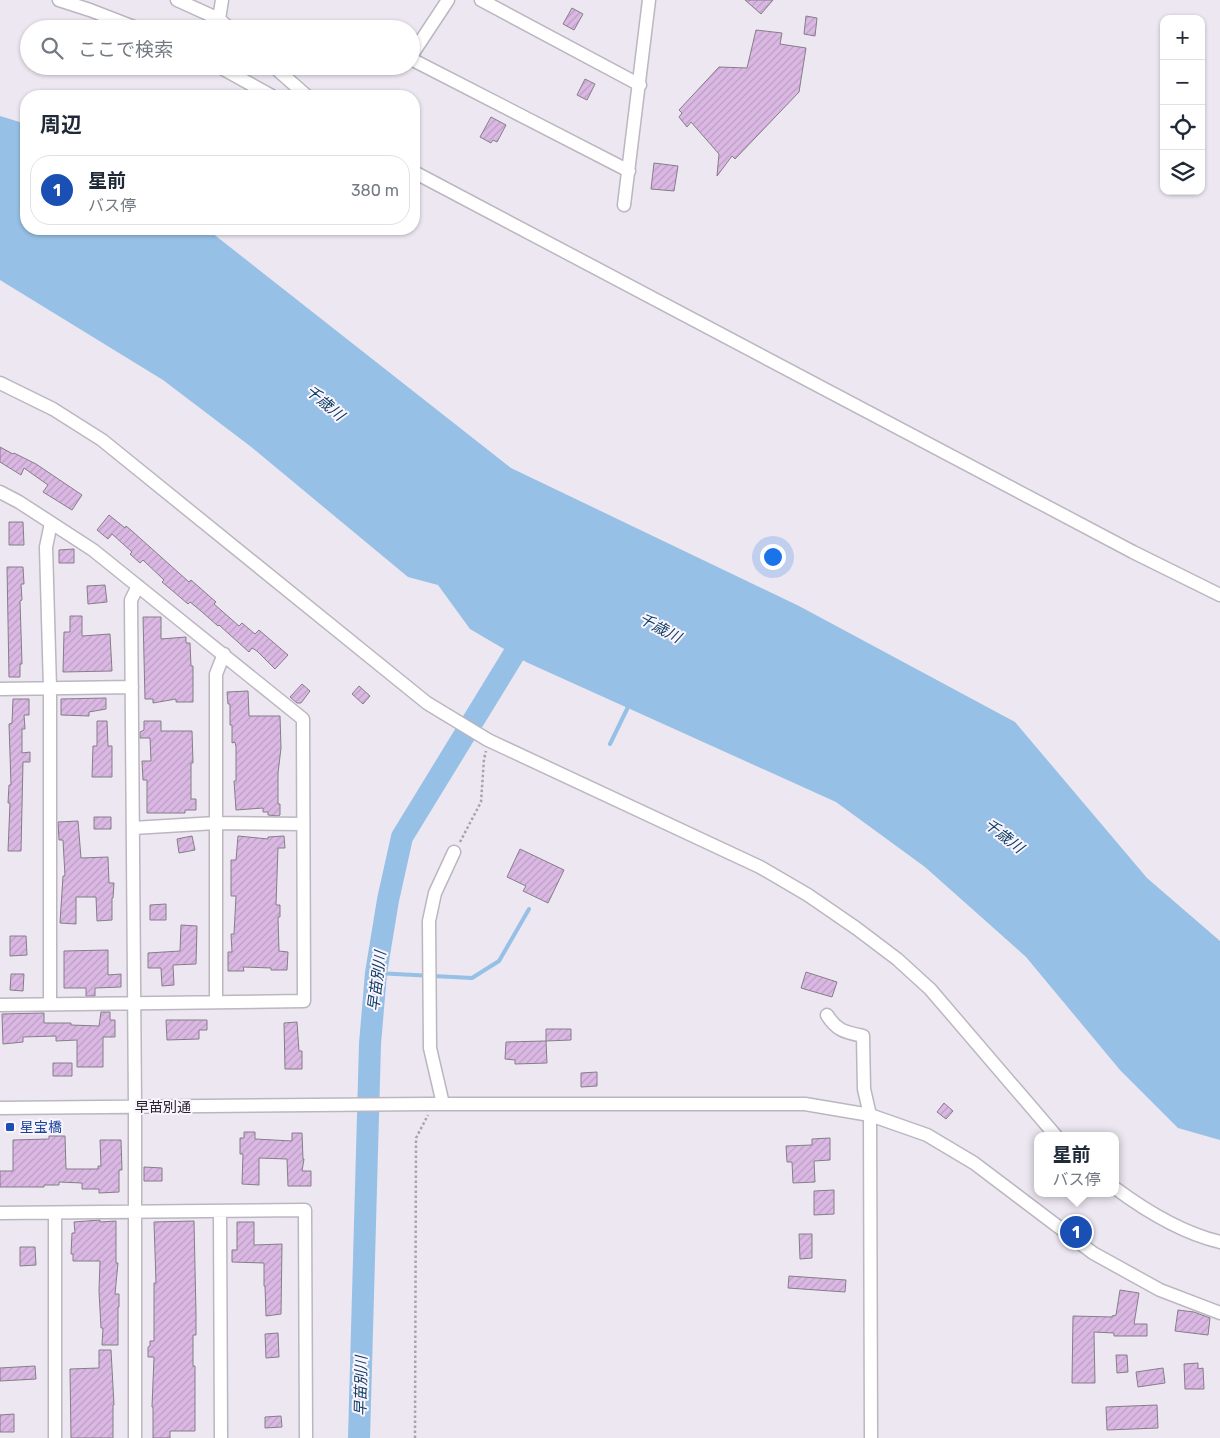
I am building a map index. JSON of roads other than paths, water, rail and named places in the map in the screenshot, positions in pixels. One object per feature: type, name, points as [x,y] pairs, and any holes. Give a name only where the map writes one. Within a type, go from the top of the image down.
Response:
[{"type":"street","points":[[58,0],[116,20]]},
{"type":"street","points":[[177,0],[219,19],[222,0]]},
{"type":"street","points":[[420,44],[448,0]]},
{"type":"street","points":[[481,0],[640,85]]},
{"type":"street","points":[[624,205],[649,0]]},
{"type":"street","points":[[420,63],[629,171]]},
{"type":"street","points":[[234,75],[261,90]]},
{"type":"street","points":[[283,75],[300,90]]},
{"type":"street","points":[[420,175],[1124,548],[1220,595]]},
{"type":"street","points":[[0,383],[53,409],[102,440],[427,703],[488,740],[760,867],[808,895],[856,928],[897,958],[930,989],[1053,1132]]},
{"type":"street","points":[[0,492],[19,502],[93,550],[303,719],[304,1001],[0,1005]]},
{"type":"street","points":[[50,1004],[50,688],[46,547],[51,523]]},
{"type":"street","points":[[135,1438],[135,1003],[131,600],[138,586]]},
{"type":"street","points":[[216,1002],[216,674],[224,654]]},
{"type":"street","points":[[0,689],[132,688]]},
{"type":"street","points":[[133,828],[216,823],[303,824]]},
{"type":"street","points":[[434,1104],[430,1048],[429,921],[434,893],[454,852]]},
{"type":"street","points":[[826,1016],[834,1026],[846,1032],[863,1036],[864,1089],[870,1115],[871,1438]]},
{"type":"street","name":"早苗別通","points":[[0,1108],[434,1104],[805,1104],[870,1115],[927,1134],[974,1163],[1093,1254],[1160,1290],[1220,1313]]},
{"type":"street","points":[[1119,1191],[1170,1222],[1207,1239],[1220,1242]]},
{"type":"street","points":[[0,1213],[304,1210],[306,1438]]},
{"type":"street","points":[[220,1211],[221,1438]]},
{"type":"street","points":[[55,1213],[55,1438]]},
{"type":"water","name":"千歳川","points":[[0,116],[20,122],[20,235],[215,235],[511,468],[799,606],[1015,722],[1147,878],[1220,941],[1220,1140],[1178,1128],[1120,1070],[1026,957],[925,867],[836,802],[526,662],[470,629],[438,585],[408,577],[250,446],[163,380],[0,280]]},
{"type":"waterway","name":"早苗別川","points":[[359,1438],[370,1044],[376,973],[388,900],[402,837],[530,628]]},
{"type":"waterway","points":[[610,744],[629,705]]},
{"type":"waterway","points":[[376,973],[472,978],[499,961],[529,909]]},
{"type":"place","name":"星宝橋","points":[[10,1127]]},
{"type":"place","name":"星前","points":[[1076,1232]]}]
